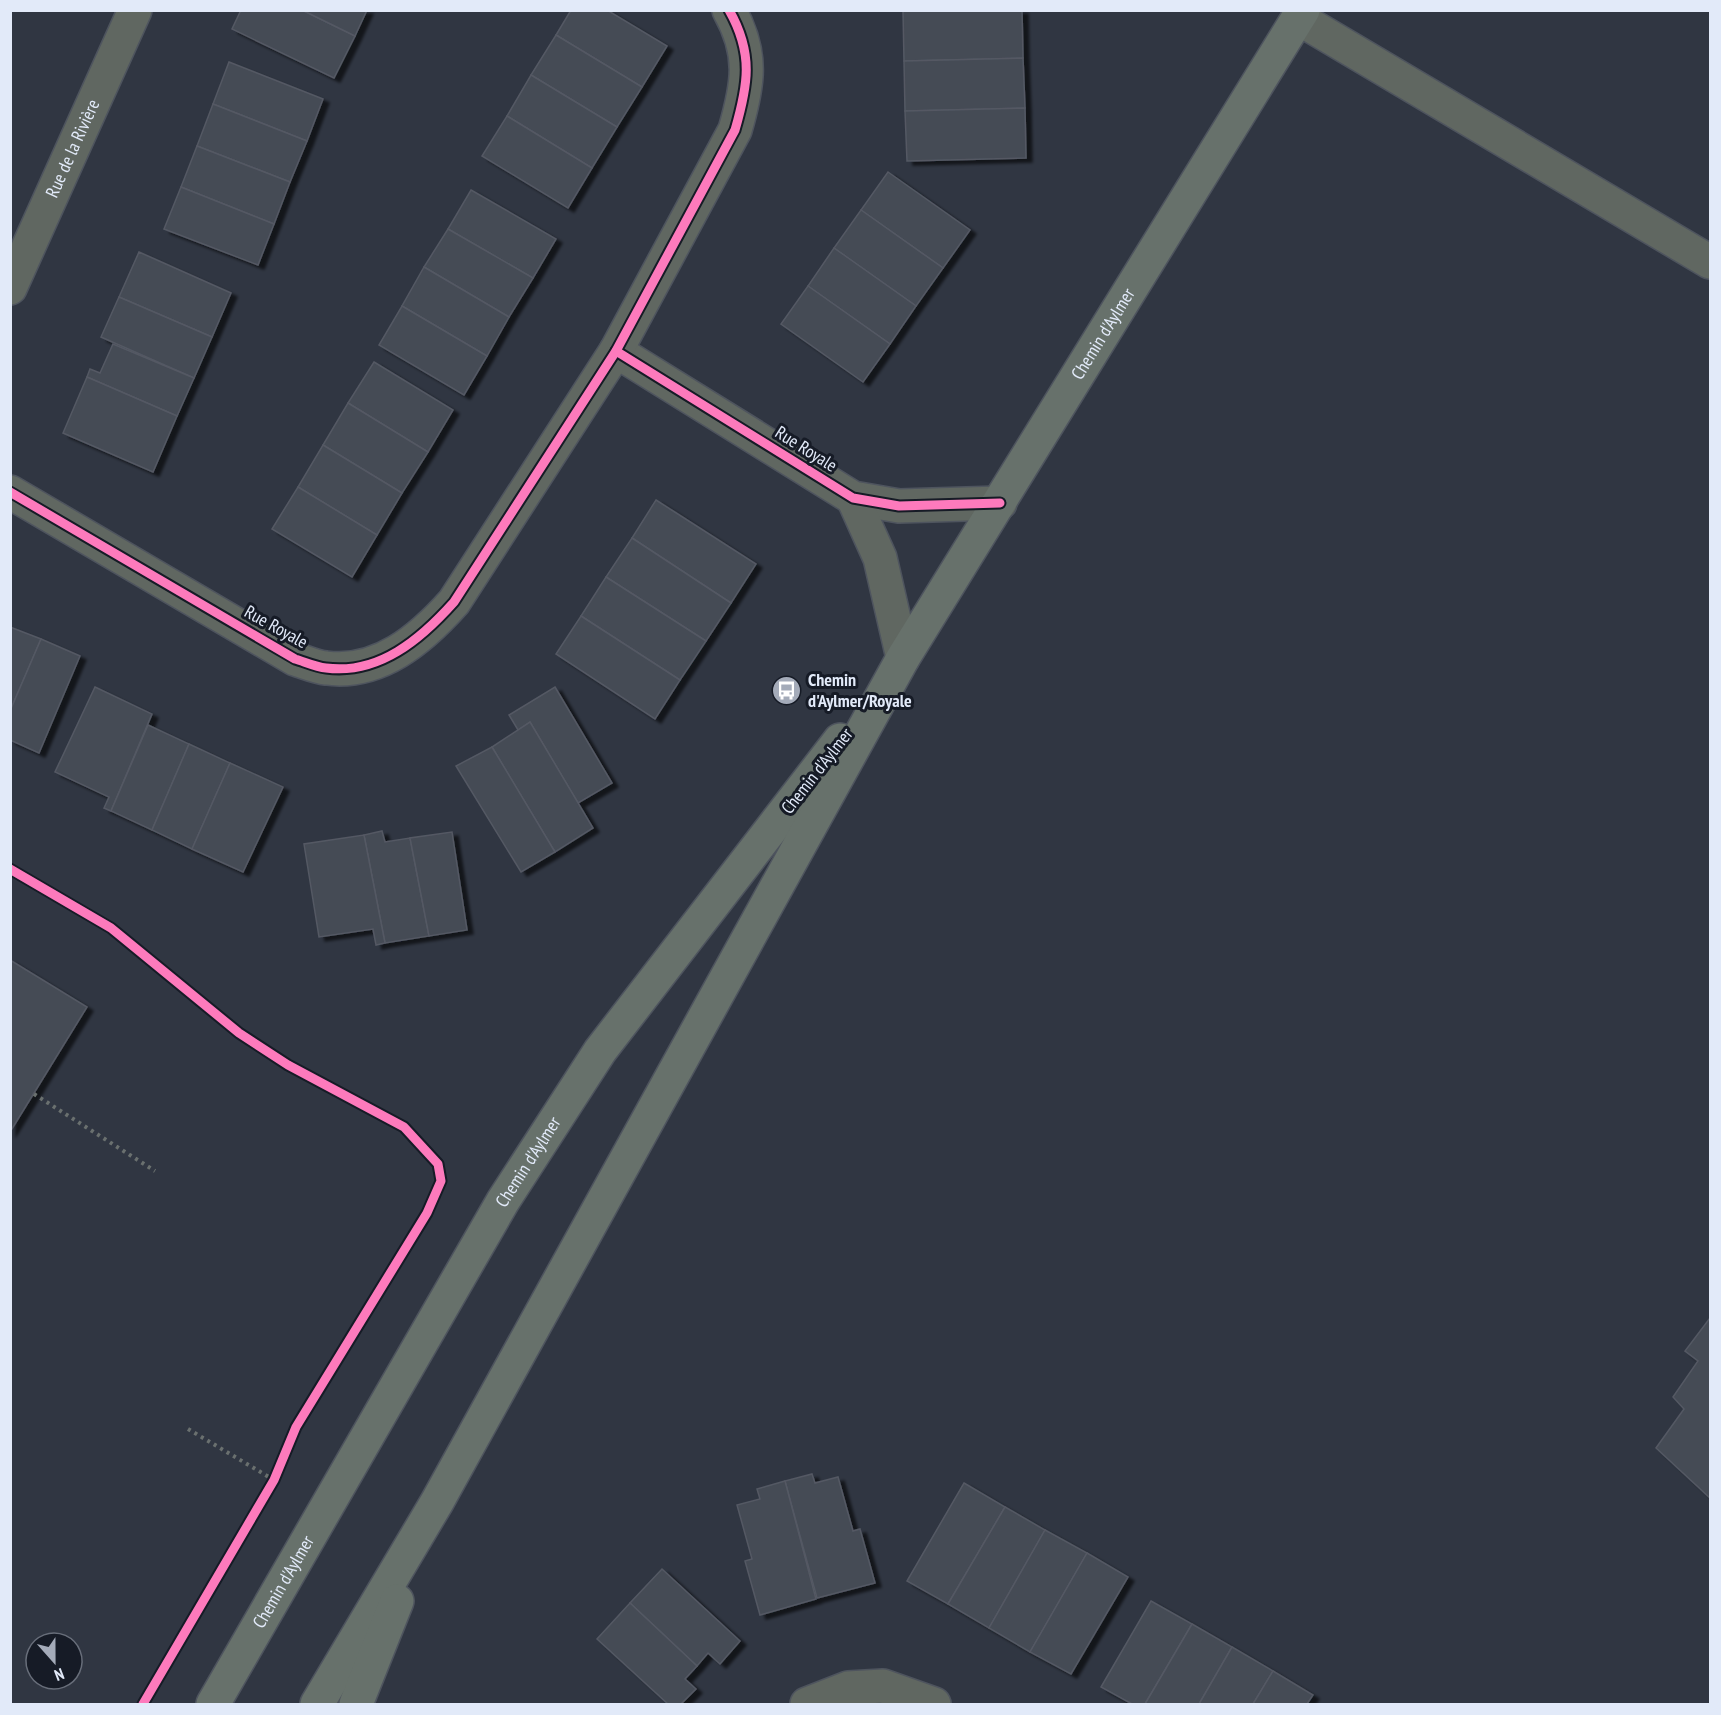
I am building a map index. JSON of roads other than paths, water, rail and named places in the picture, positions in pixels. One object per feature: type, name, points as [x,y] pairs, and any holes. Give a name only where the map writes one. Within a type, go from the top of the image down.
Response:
[{"type":"main road","name":"Chemin d'Aylmer","points":[[318,1704],[437,1502],[903,658],[1301,14]]},
{"type":"main road","name":"Chemin d'Aylmer","points":[[213,1704],[502,1201],[600,1051],[903,658]]},
{"type":"main road","points":[[356,1704],[437,1502]]},
{"type":"street","name":"Rue de la Rivière","points":[[10,288],[135,10]]},
{"type":"street","name":"Rue Royale","points":[[10,492],[295,659],[327,668],[359,666],[398,653],[427,632],[454,602],[616,351],[735,130],[746,92],[747,54],[729,10]]},
{"type":"street","points":[[1301,14],[1710,262]]},
{"type":"street","name":"Rue Royale","points":[[616,351],[853,498],[899,506],[1000,503]]},
{"type":"street","points":[[853,498],[880,558],[903,658]]},
{"type":"street","points":[[807,1704],[848,1688],[883,1686],[934,1704]]},
{"type":"place","name":"Chemin d'Aylmer/Royale","points":[[787,690]]}]
